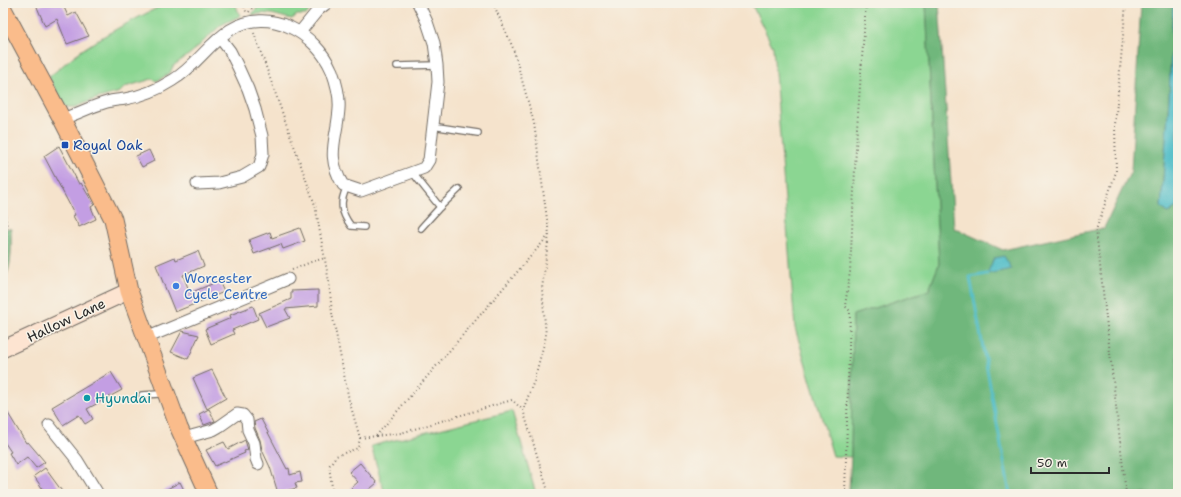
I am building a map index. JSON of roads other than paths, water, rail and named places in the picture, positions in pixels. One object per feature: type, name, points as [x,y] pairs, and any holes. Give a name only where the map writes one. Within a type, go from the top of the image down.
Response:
[{"type":"main road","points":[[3,9],[62,119],[113,219],[129,291],[184,438],[209,494]]},
{"type":"street","points":[[300,32],[318,10],[327,3]]},
{"type":"street","points":[[62,119],[108,102],[144,94],[174,80],[220,38],[230,30],[249,19],[282,23],[300,32],[322,54],[332,70],[340,108],[333,145],[333,162],[337,175],[343,185],[361,191],[424,168],[429,160],[438,82],[437,65],[434,43],[428,22],[418,3]]},
{"type":"street","points":[[197,184],[219,183],[242,177],[259,167],[263,154],[262,136],[248,89],[230,51],[220,38]]},
{"type":"street","points":[[146,338],[288,279]]},
{"type":"street","name":"Hallow Lane","points":[[3,349],[129,291]]},
{"type":"street","points":[[184,438],[213,430],[237,414],[243,415],[247,420],[248,430],[254,443],[258,464]]},
{"type":"street","points":[[49,424],[77,460],[98,494]]},
{"type":"lane","points":[[397,66],[437,65]]},
{"type":"lane","points":[[432,126],[478,133]]},
{"type":"lane","points":[[412,172],[440,207]]},
{"type":"lane","points":[[346,187],[341,203],[343,211],[351,226],[364,227]]},
{"type":"lane","points":[[421,228],[459,188]]},
{"type":"lane","points":[[142,395],[160,394],[166,392]]},
{"type":"water","points":[[1173,3],[1178,3],[1178,206],[1168,213],[1161,207],[1169,98]]},
{"type":"water","points":[[1004,256],[1012,269],[987,274],[994,258]]},
{"type":"waterway","points":[[987,274],[970,277],[1010,494]]},
{"type":"place","name":"Royal Oak","points":[[65,145]]},
{"type":"place","name":"Worcester Cycle Centre","points":[[176,286]]},
{"type":"place","name":"Hyundai","points":[[87,398]]}]
